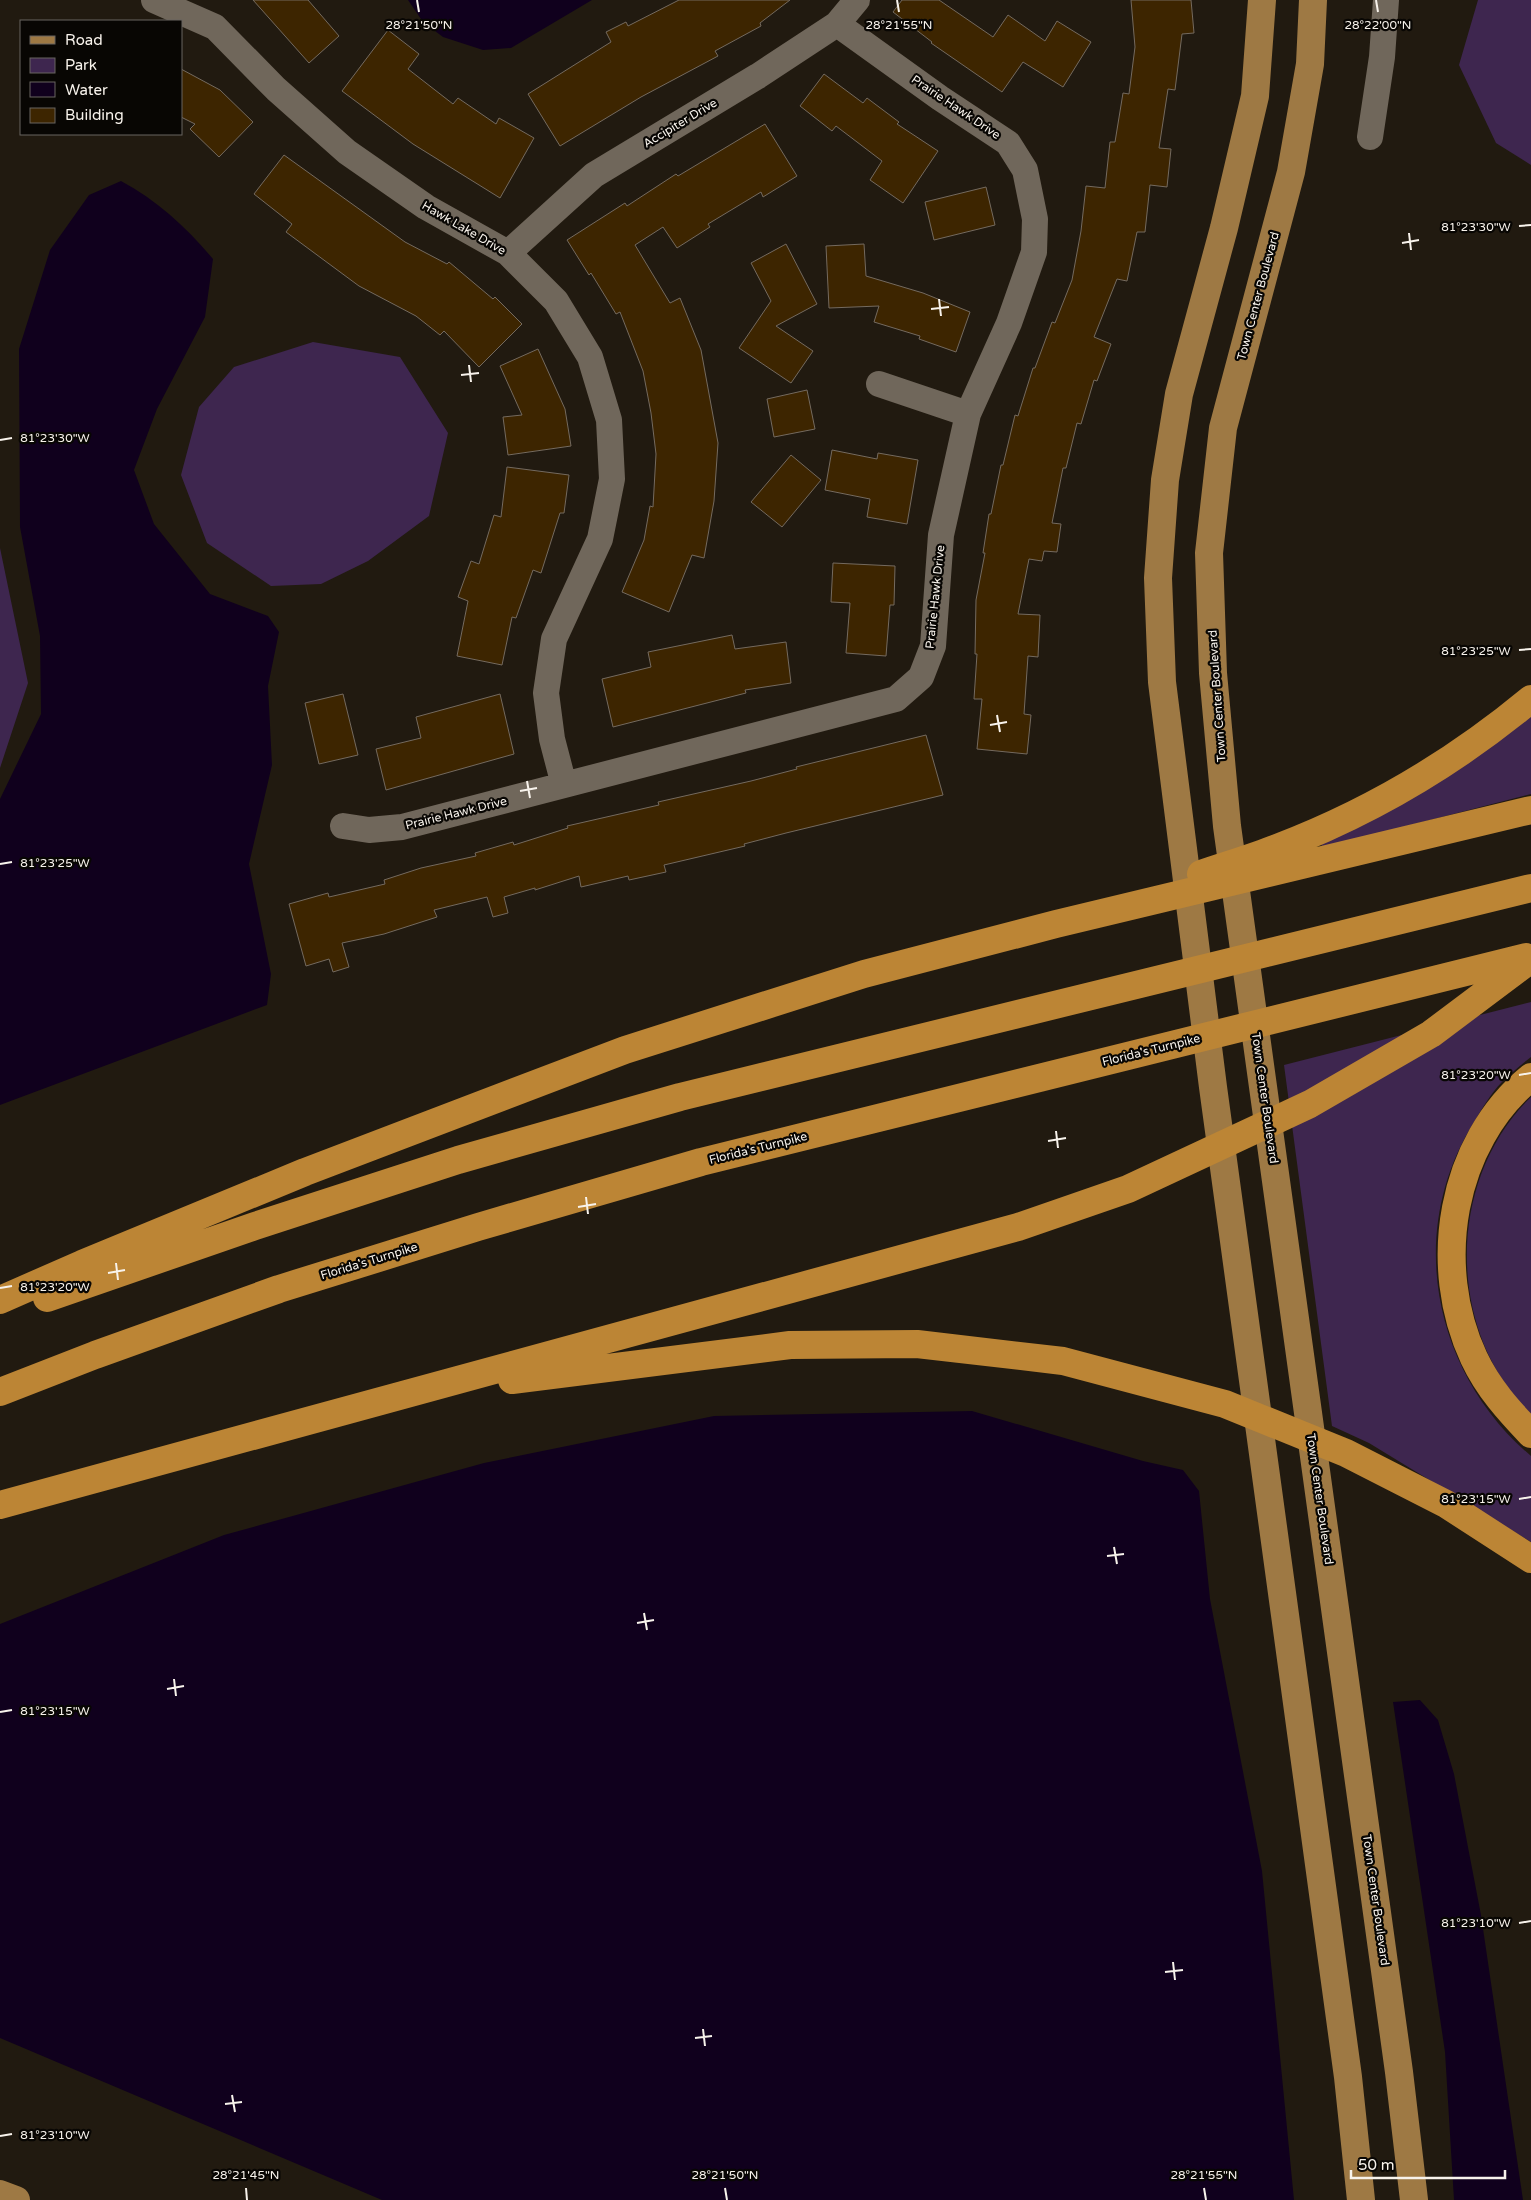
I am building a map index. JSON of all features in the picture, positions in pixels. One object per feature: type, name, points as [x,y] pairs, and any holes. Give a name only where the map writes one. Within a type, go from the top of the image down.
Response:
[{"type":"highway","points":[[1056,924],[1278,848],[1345,818],[1419,779],[1490,733],[1531,699]]},
{"type":"highway","points":[[0,1300],[305,1172],[625,1050],[864,974],[1056,924],[1531,810]]},
{"type":"highway","points":[[0,1316],[72,1288],[200,1244],[458,1160],[680,1097],[1531,888]]},
{"type":"highway","points":[[0,1505],[1018,1227],[1128,1189],[1310,1104],[1431,1034],[1531,957]]},
{"type":"highway","name":"Florida's Turnpike","points":[[0,1392],[95,1355],[279,1289],[478,1227],[701,1162],[1531,957]]},
{"type":"highway","points":[[1531,1077],[1490,1121],[1467,1167],[1454,1212],[1450,1260],[1458,1312],[1474,1358],[1500,1401],[1531,1434]]},
{"type":"highway","points":[[323,1417],[471,1385],[790,1346],[918,1344],[1063,1361],[1226,1404],[1346,1453],[1446,1504],[1531,1559]]},
{"type":"main road","points":[[1262,0],[1254,96],[1224,228],[1179,394],[1165,480],[1158,578],[1162,682],[1180,838],[1213,1088],[1348,2077],[1361,2200]]},
{"type":"main road","name":"Town Center Boulevard","points":[[1313,0],[1310,64],[1291,172],[1223,428],[1210,543],[1213,674],[1227,826],[1400,2072],[1414,2200]]},
{"type":"main road","points":[[0,2194],[16,2200]]},
{"type":"street","name":"Hawk Lake Drive","points":[[154,0],[215,27],[276,89],[348,152],[426,207],[508,253],[556,301],[590,357],[609,420],[612,479],[600,539],[554,639],[546,693],[552,739],[564,785]]},
{"type":"street","name":"Accipiter Drive","points":[[508,253],[594,175],[758,76],[837,24],[857,0]]},
{"type":"street","points":[[1370,137],[1382,57],[1386,0]]},
{"type":"street","name":"Prairie Hawk Drive","points":[[343,826],[368,830],[402,827],[896,699],[921,677],[933,646],[942,535],[968,414],[1009,323],[1034,252],[1036,219],[1025,170],[1008,143],[940,98],[837,24]]},
{"type":"street","points":[[879,384],[968,414]]},
{"type":"green space","points":[[1478,0],[1531,0],[1531,165],[1496,143],[1459,65]]},
{"type":"green space","points":[[313,342],[400,357],[448,433],[429,516],[368,561],[321,584],[271,586],[207,543],[181,475],[199,407],[234,367]]},
{"type":"green space","points":[[0,548],[28,683],[0,768]]},
{"type":"green space","points":[[1531,713],[1531,794],[1322,848],[1321,841]]},
{"type":"green space","points":[[1531,1002],[1531,1057],[1505,1079],[1490,1096],[1474,1122],[1453,1165],[1440,1209],[1436,1254],[1440,1299],[1452,1343],[1471,1384],[1498,1422],[1531,1456],[1531,1542],[1369,1443],[1332,1426],[1284,1065]]},
{"type":"green space","points":[[1531,1097],[1531,1414],[1503,1380],[1483,1341],[1471,1299],[1467,1256],[1471,1212],[1483,1170],[1503,1131]]},
{"type":"water","points":[[408,0],[592,0],[511,48],[483,50],[443,37],[423,22]]},
{"type":"water","points":[[121,181],[147,197],[171,216],[213,259],[205,317],[157,409],[134,470],[154,524],[210,594],[268,616],[279,632],[268,686],[272,765],[249,864],[271,974],[267,1005],[0,1105],[0,799],[41,714],[40,636],[20,527],[19,349],[50,250],[89,195]]},
{"type":"water","points":[[972,1411],[1143,1461],[1183,1470],[1199,1491],[1210,1599],[1262,1871],[1294,2200],[382,2200],[0,2038],[0,1624],[224,1535],[484,1463],[714,1416]]},
{"type":"water","points":[[1420,1700],[1438,1720],[1454,1774],[1481,1915],[1523,2200],[1454,2200],[1445,2052],[1393,1702]]},
{"type":"building","points":[[253,0],[308,0],[339,36],[309,63]]},
{"type":"building","points":[[679,0],[790,0],[760,23],[761,26],[715,51],[718,56],[641,97],[560,146],[528,94],[611,42],[606,32],[626,22],[628,26]]},
{"type":"building","points":[[902,0],[939,0],[993,37],[1008,15],[1045,41],[1057,21],[1091,42],[1063,87],[1023,62],[1002,92],[931,43],[893,12]]},
{"type":"building","points":[[1131,0],[1191,0],[1194,33],[1182,34],[1175,90],[1168,89],[1159,148],[1171,149],[1167,187],[1150,185],[1145,232],[1137,232],[1127,281],[1117,279],[1094,337],[1111,344],[1097,381],[1094,380],[1081,424],[1077,423],[1066,468],[1063,468],[1052,523],[1061,524],[1057,552],[1044,551],[1042,561],[1029,559],[1018,614],[1040,615],[1038,657],[1028,656],[1024,714],[1031,715],[1027,754],[977,749],[982,699],[974,699],[977,654],[975,654],[976,600],[985,553],[983,553],[989,514],[991,514],[1001,465],[1003,465],[1015,415],[1018,416],[1033,368],[1035,368],[1052,322],[1055,323],[1072,280],[1081,231],[1086,186],[1105,188],[1110,142],[1115,142],[1123,93],[1129,94],[1135,47]]},
{"type":"building","points":[[388,30],[419,54],[408,69],[453,104],[458,98],[496,124],[499,118],[534,138],[500,198],[413,144],[342,91]]},
{"type":"building","points":[[182,70],[220,90],[253,122],[219,157],[190,129],[195,124],[182,118]]},
{"type":"building","points":[[824,74],[863,103],[867,98],[899,122],[897,124],[938,151],[903,203],[870,180],[882,161],[836,126],[832,131],[800,106]]},
{"type":"building","points":[[765,124],[797,176],[763,197],[761,192],[708,224],[710,227],[677,248],[663,227],[635,245],[670,303],[680,298],[701,350],[718,443],[714,501],[704,558],[692,555],[669,612],[622,592],[644,540],[650,506],[653,507],[656,454],[651,413],[643,371],[620,312],[616,314],[591,273],[589,275],[567,240],[625,203],[627,206],[676,174],[678,176]]},
{"type":"building","points":[[284,155],[405,242],[447,264],[449,262],[493,299],[495,297],[522,324],[479,367],[444,331],[440,335],[416,316],[359,286],[286,232],[292,224],[254,194]]},
{"type":"building","points":[[986,187],[995,225],[934,240],[925,202]]},
{"type":"building","points":[[786,244],[817,304],[776,326],[813,351],[791,383],[739,348],[771,301],[751,263]]},
{"type":"building","points":[[864,244],[866,276],[923,293],[970,312],[956,352],[919,339],[920,336],[874,322],[879,306],[829,308],[826,246]]},
{"type":"building","points":[[538,349],[565,409],[571,446],[508,455],[503,417],[522,415],[500,366]]},
{"type":"building","points":[[807,390],[815,429],[774,437],[767,399]]},
{"type":"building","points":[[832,450],[877,459],[878,453],[918,460],[907,524],[867,517],[870,499],[825,490]]},
{"type":"building","points":[[791,455],[821,480],[782,527],[751,502]]},
{"type":"building","points":[[507,467],[569,475],[564,513],[560,513],[541,573],[533,570],[516,618],[512,617],[502,665],[457,656],[468,601],[458,597],[471,561],[479,564],[494,515],[501,517]]},
{"type":"building","points":[[833,563],[895,566],[894,605],[890,605],[886,656],[846,653],[850,603],[831,602]]},
{"type":"building","points":[[732,635],[735,649],[786,642],[791,683],[745,690],[746,693],[613,727],[602,679],[651,667],[648,652]]},
{"type":"building","points":[[343,694],[358,755],[319,764],[305,703]]},
{"type":"building","points":[[500,694],[514,754],[386,790],[376,749],[421,738],[416,717]]},
{"type":"building","points":[[926,735],[943,795],[664,865],[666,872],[629,880],[628,876],[581,887],[579,876],[535,890],[535,888],[504,897],[508,913],[493,917],[487,897],[434,910],[437,917],[384,934],[342,943],[349,967],[333,972],[329,959],[306,966],[289,904],[328,893],[329,897],[385,884],[384,880],[421,868],[476,856],[475,853],[513,842],[514,845],[568,828],[567,826],[659,805],[658,802],[751,781],[797,769],[796,767]]}]
